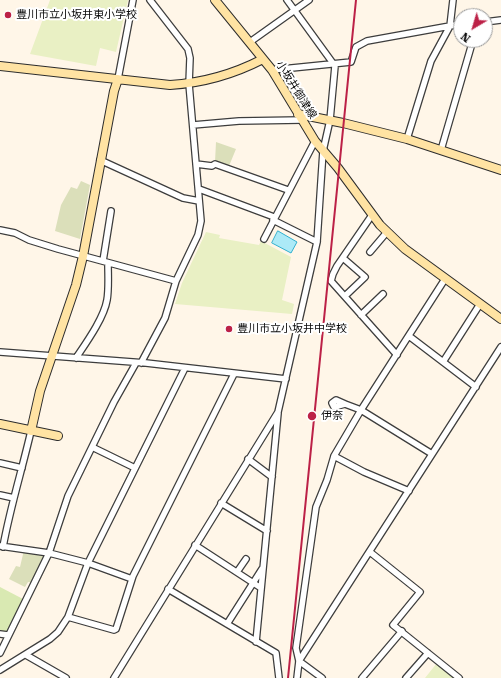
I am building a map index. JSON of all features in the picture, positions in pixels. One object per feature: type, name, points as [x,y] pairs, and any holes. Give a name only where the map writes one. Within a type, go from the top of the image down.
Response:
[{"type":"street","points":[[132,579],[88,563],[49,553],[1,546],[22,468],[40,391],[76,285],[114,91],[118,80],[134,0]]},
{"type":"street","points":[[0,653],[49,553],[68,496],[114,402],[165,318],[176,280],[198,235],[201,221],[189,84],[190,58],[188,49],[150,0]]},
{"type":"street","points":[[215,0],[263,59]]},
{"type":"street","points":[[256,642],[278,412],[317,242],[323,151],[330,120],[335,66],[287,0]]},
{"type":"street","points":[[250,42],[308,0]]},
{"type":"street","points":[[407,139],[431,61],[450,26],[453,0]]},
{"type":"street","points":[[272,70],[351,62],[356,47],[367,41],[453,25]]},
{"type":"street","points":[[441,150],[471,48]]},
{"type":"street","name":"小坂井御津線","points":[[0,66],[170,85],[189,84],[234,72],[263,59],[272,70],[300,117],[323,151],[338,168],[372,215],[387,232],[405,249],[501,319]]},
{"type":"street","points":[[193,125],[300,117],[330,120],[407,139],[501,170]]},
{"type":"street","points":[[264,239],[288,190],[316,141]]},
{"type":"street","points":[[100,160],[183,198],[199,201]]},
{"type":"street","points":[[196,164],[212,166],[215,164],[288,190]]},
{"type":"street","points":[[199,189],[274,219],[317,242]]},
{"type":"street","points":[[76,358],[104,311],[107,302],[105,262],[111,211]]},
{"type":"street","points":[[372,215],[342,258],[333,274],[331,282],[397,356]]},
{"type":"street","points":[[0,230],[14,233],[29,240],[82,256],[176,280]]},
{"type":"street","points":[[370,252],[387,232]]},
{"type":"street","points":[[342,258],[366,277],[344,296]]},
{"type":"street","points":[[297,678],[299,661],[296,648],[316,507],[327,480],[334,456],[361,410],[445,279]]},
{"type":"street","points":[[361,315],[383,294]]},
{"type":"street","points":[[443,362],[480,304]]},
{"type":"street","points":[[409,336],[476,386]]},
{"type":"street","points":[[299,661],[501,347]]},
{"type":"street","points":[[0,352],[138,363],[286,379]]},
{"type":"street","points":[[0,670],[50,639],[58,632],[68,617],[88,563],[185,368]]},
{"type":"street","points":[[68,617],[114,630],[116,629],[132,579],[234,374]]},
{"type":"street","points":[[345,404],[361,410],[432,454]]},
{"type":"street","points":[[114,678],[278,412]]},
{"type":"street","points":[[0,424],[58,436]]},
{"type":"street","points":[[92,447],[135,468]]},
{"type":"street","points":[[334,456],[364,472],[409,491]]},
{"type":"street","points":[[248,459],[272,477]]},
{"type":"street","points":[[0,463],[22,468]]},
{"type":"street","points":[[0,495],[14,498]]},
{"type":"street","points":[[221,503],[267,531]]},
{"type":"street","points":[[195,545],[262,588]]},
{"type":"street","points":[[370,552],[420,592],[393,624],[459,678]]},
{"type":"street","points":[[237,572],[246,559]]},
{"type":"street","points":[[227,624],[264,567]]},
{"type":"street","points":[[168,589],[276,653],[279,678]]},
{"type":"street","points":[[362,678],[402,632]]},
{"type":"street","points":[[0,634],[8,635]]},
{"type":"street","points":[[406,678],[428,653]]},
{"type":"street","points":[[26,655],[58,676],[66,678]]},
{"type":"street","points":[[299,661],[322,678]]},
{"type":"green space","points":[[50,0],[128,0],[116,52],[100,48],[96,66],[30,54]]},
{"type":"green space","points":[[216,142],[236,149],[229,166],[215,162]]},
{"type":"green space","points":[[81,181],[90,185],[80,239],[55,231],[61,205],[71,187],[77,189]]},
{"type":"green space","points":[[206,232],[220,235],[219,238],[259,245],[261,241],[291,257],[282,300],[294,304],[292,314],[175,304],[182,283]]},
{"type":"green space","points":[[24,550],[44,554],[45,556],[32,583],[28,582],[25,587],[9,579],[16,566],[20,567]]},
{"type":"green space","points":[[0,587],[23,599],[7,632],[5,633],[0,632]]},
{"type":"green space","points":[[437,663],[455,678],[425,678]]},
{"type":"water","points":[[278,231],[297,242],[291,253],[272,243]]},
{"type":"railway","points":[[288,678],[356,0]]},
{"type":"place","name":"豊川市立小坂井東小学校","points":[[8,15]]},
{"type":"place","name":"豊川市立小坂井中学校","points":[[229,329]]},
{"type":"place","name":"伊奈","points":[[312,416]]}]
